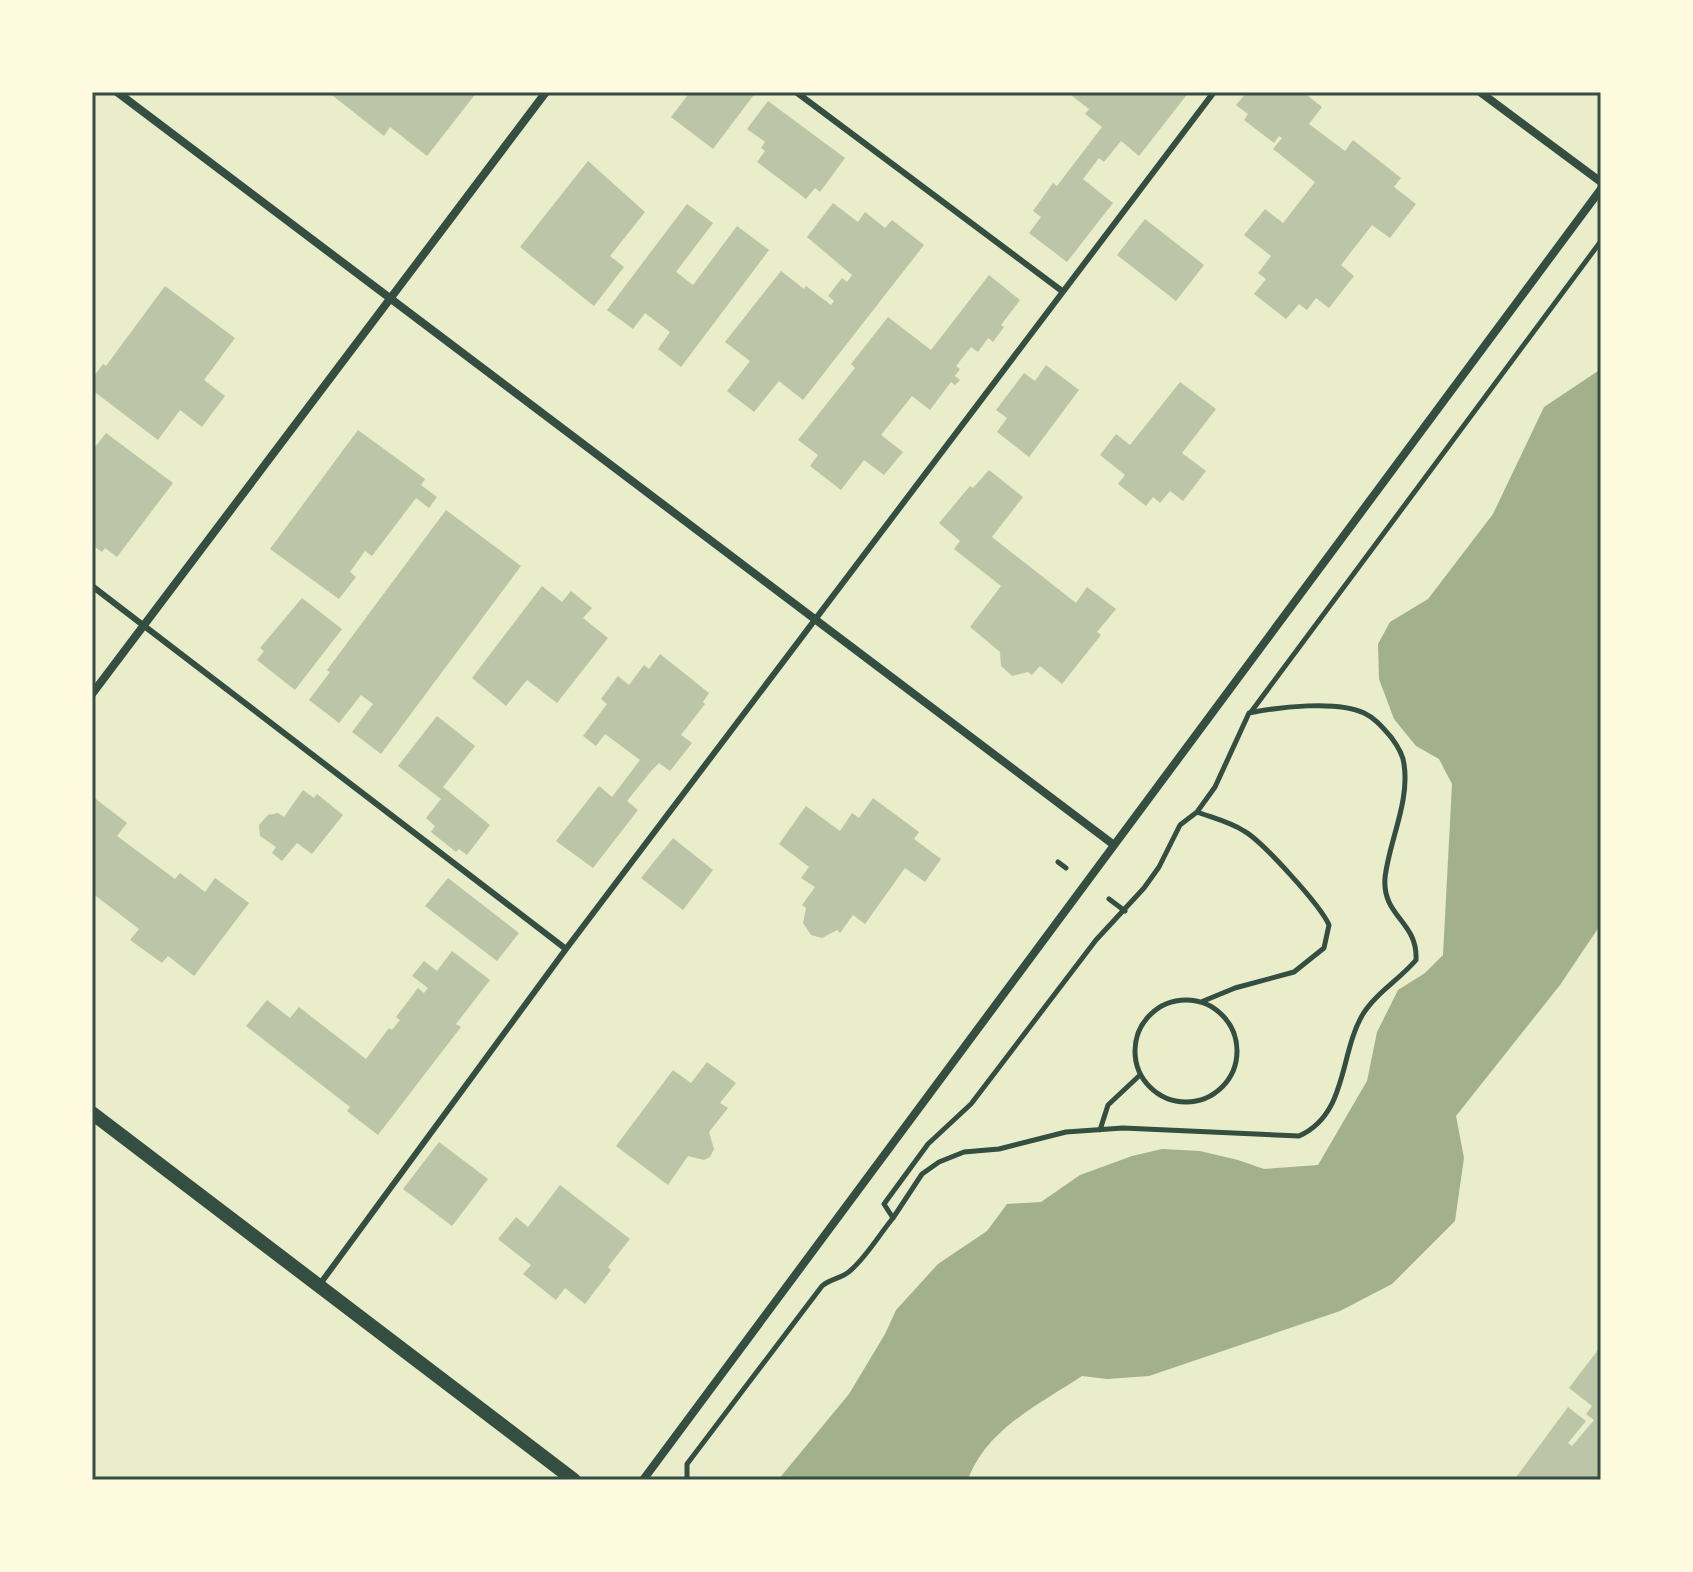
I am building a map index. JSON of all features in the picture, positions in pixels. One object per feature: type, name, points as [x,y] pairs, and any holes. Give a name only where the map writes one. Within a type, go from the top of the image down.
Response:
[{"type":"street","points":[[117,92],[1114,845]]},
{"type":"street","points":[[92,694],[546,92]]},
{"type":"street","points":[[1480,92],[1601,182]]},
{"type":"street","points":[[643,1480],[1601,189]]},
{"type":"street","points":[[92,1113],[574,1480]]},
{"type":"lane","points":[[796,92],[1062,291]]},
{"type":"lane","points":[[320,1284],[566,949],[1214,92]]},
{"type":"lane","points":[[92,586],[566,949]]},
{"type":"path","points":[[893,1218],[884,1204],[928,1144],[971,1104],[1096,940],[1125,911],[1159,867],[1180,825],[1197,812],[1215,787],[1249,713],[1601,241]]},
{"type":"path","points":[[687,1480],[687,1464],[822,1286],[828,1280],[850,1271],[893,1218],[922,1174],[939,1162],[964,1152],[999,1149],[1066,1132],[1123,1128],[1299,1136],[1313,1130],[1336,1101],[1344,1067],[1363,1014],[1416,960],[1417,944],[1387,900],[1385,879],[1403,793],[1404,764],[1398,747],[1383,727],[1368,714],[1355,709],[1302,707],[1249,713]]},
{"type":"path","points":[[1197,812],[1242,829],[1256,839],[1316,903],[1329,925],[1324,948],[1294,972],[1235,988],[1201,1002]]},
{"type":"path","points":[[1058,862],[1066,868]]},
{"type":"path","points":[[1109,899],[1125,911]]},
{"type":"path","points":[[1172,1001],[1201,1002],[1226,1018],[1235,1033],[1238,1051],[1235,1068],[1227,1083],[1206,1099],[1180,1103],[1163,1098],[1140,1075],[1135,1059],[1139,1029],[1147,1017],[1172,1001]]},
{"type":"path","points":[[1100,1130],[1108,1105],[1140,1075]]},
{"type":"shaded area","points":[[1601,369],[1601,924],[1560,985],[1456,1116],[1464,1158],[1455,1221],[1392,1284],[1340,1311],[1149,1376],[1107,1379],[1082,1376],[1001,1432],[976,1462],[968,1480],[778,1480],[849,1394],[896,1310],[938,1264],[987,1231],[1007,1204],[1041,1202],[1080,1175],[1162,1149],[1200,1151],[1264,1169],[1318,1165],[1367,1081],[1377,1032],[1398,990],[1425,973],[1443,955],[1452,784],[1439,759],[1416,746],[1394,719],[1379,679],[1378,644],[1390,622],[1428,599],[1493,514],[1544,407]]},
{"type":"building","points":[[328,92],[477,92],[427,156],[390,127],[384,136]]},
{"type":"building","points":[[690,92],[756,92],[713,149],[671,117]]},
{"type":"building","points":[[1067,92],[1189,92],[1139,156],[1121,141],[1104,162],[1099,158],[1083,179],[1113,203],[1067,262],[1029,233],[1041,217],[1033,211],[1053,183],[1057,186],[1102,127],[1085,114],[1089,109]]},
{"type":"building","points":[[1247,92],[1303,92],[1322,107],[1309,124],[1345,151],[1353,140],[1401,178],[1394,187],[1416,204],[1390,238],[1372,225],[1341,265],[1354,276],[1329,308],[1316,298],[1307,310],[1299,304],[1286,319],[1254,294],[1266,279],[1258,273],[1271,256],[1244,235],[1265,209],[1283,223],[1315,182],[1273,149],[1282,138],[1279,136],[1274,143],[1244,120],[1248,114],[1236,105]]},
{"type":"building","points":[[768,101],[845,158],[820,192],[815,188],[806,199],[757,162],[765,151],[761,148],[765,142],[747,129]]},
{"type":"building","points":[[588,161],[645,212],[610,256],[624,267],[594,306],[520,247]]},
{"type":"building","points":[[833,203],[858,222],[865,212],[885,228],[892,220],[924,245],[803,400],[779,381],[754,412],[727,391],[750,361],[725,342],[781,271],[831,305],[834,301],[828,296],[842,278],[847,282],[852,275],[807,237]]},
{"type":"building","points":[[687,204],[713,223],[676,272],[693,285],[737,226],[769,250],[681,367],[658,349],[670,332],[645,313],[633,329],[607,310]]},
{"type":"building","points":[[1145,219],[1204,265],[1176,301],[1117,255]]},
{"type":"building","points":[[989,275],[1020,300],[1001,325],[1004,327],[993,342],[988,338],[978,352],[971,347],[956,366],[960,369],[955,376],[960,380],[955,385],[951,382],[930,410],[912,396],[881,435],[903,452],[884,475],[864,460],[841,490],[810,466],[818,455],[798,440],[855,368],[851,364],[888,317],[931,350]]},
{"type":"building","points":[[165,286],[235,338],[204,380],[225,396],[202,427],[180,410],[158,440],[92,390],[92,379],[103,364],[106,366]]},
{"type":"building","points":[[1046,365],[1079,390],[1029,457],[997,432],[1007,418],[996,410],[1024,373],[1035,381]]},
{"type":"building","points":[[1180,382],[1216,409],[1182,453],[1206,471],[1183,501],[1170,491],[1160,503],[1153,497],[1146,506],[1118,484],[1125,475],[1100,455],[1116,434],[1130,445]]},
{"type":"building","points":[[358,430],[425,479],[421,485],[437,497],[429,508],[416,498],[372,556],[365,551],[350,572],[356,577],[339,599],[270,549]]},
{"type":"building","points":[[106,433],[173,483],[117,557],[105,548],[102,552],[92,545],[92,451]]},
{"type":"building","points":[[989,470],[1023,497],[992,537],[1076,603],[1087,587],[1116,609],[1097,632],[1101,635],[1062,684],[1040,666],[1032,675],[1028,672],[1012,676],[1001,666],[1000,652],[970,627],[1001,586],[954,549],[960,541],[939,523],[970,486],[973,488]]},
{"type":"building","points":[[446,510],[521,566],[381,754],[352,732],[373,704],[361,695],[339,723],[309,700],[330,672],[327,670]]},
{"type":"building","points":[[542,586],[562,602],[571,591],[592,608],[583,618],[608,638],[557,703],[527,680],[506,706],[472,678]]},
{"type":"building","points":[[302,598],[342,629],[295,690],[257,660],[264,651],[260,648]]},
{"type":"building","points":[[660,654],[709,693],[703,702],[705,704],[681,735],[692,743],[670,771],[659,763],[627,801],[638,810],[593,868],[556,841],[599,786],[612,797],[640,760],[605,734],[596,746],[583,736],[607,704],[601,699],[618,676],[629,685],[644,665],[649,669]]},
{"type":"building","points":[[437,716],[475,746],[443,787],[490,825],[467,855],[459,849],[456,852],[431,832],[435,826],[426,818],[441,799],[398,766]]},
{"type":"building","points":[[303,790],[314,798],[317,794],[343,815],[312,854],[297,843],[282,861],[272,853],[276,847],[260,836],[259,825],[268,815],[278,813],[284,817]]},
{"type":"building","points":[[92,796],[127,823],[117,836],[175,879],[180,873],[205,892],[215,878],[249,903],[194,976],[168,956],[162,963],[130,940],[139,929],[92,893]]},
{"type":"building","points":[[873,798],[919,832],[914,839],[941,859],[925,882],[905,868],[865,924],[853,915],[840,933],[837,930],[822,938],[811,935],[803,923],[806,908],[802,905],[815,887],[801,878],[809,867],[779,844],[806,806],[840,831],[852,813],[859,818]]},
{"type":"building","points":[[673,838],[713,870],[683,910],[641,878]]},
{"type":"building","points":[[448,878],[519,933],[497,961],[425,906]]},
{"type":"building","points":[[452,951],[490,980],[456,1024],[461,1027],[378,1135],[347,1111],[350,1107],[246,1026],[267,1000],[290,1018],[299,1007],[366,1059],[389,1028],[392,1030],[400,1020],[396,1017],[418,988],[424,993],[428,988],[412,976],[424,961],[437,971]]},
{"type":"building","points":[[707,1062],[736,1083],[720,1103],[728,1108],[709,1132],[714,1149],[710,1157],[704,1160],[688,1156],[668,1185],[616,1146],[673,1070],[691,1083]]},
{"type":"building","points":[[439,1142],[488,1179],[452,1226],[403,1189]]},
{"type":"building","points":[[560,1185],[630,1239],[585,1304],[565,1288],[556,1300],[523,1274],[531,1265],[498,1239],[516,1217],[528,1227]]},
{"type":"building","points":[[1601,1346],[1601,1480],[1514,1480],[1568,1407],[1586,1421],[1568,1443],[1572,1446],[1594,1420],[1586,1414],[1592,1406],[1569,1388]]}]
